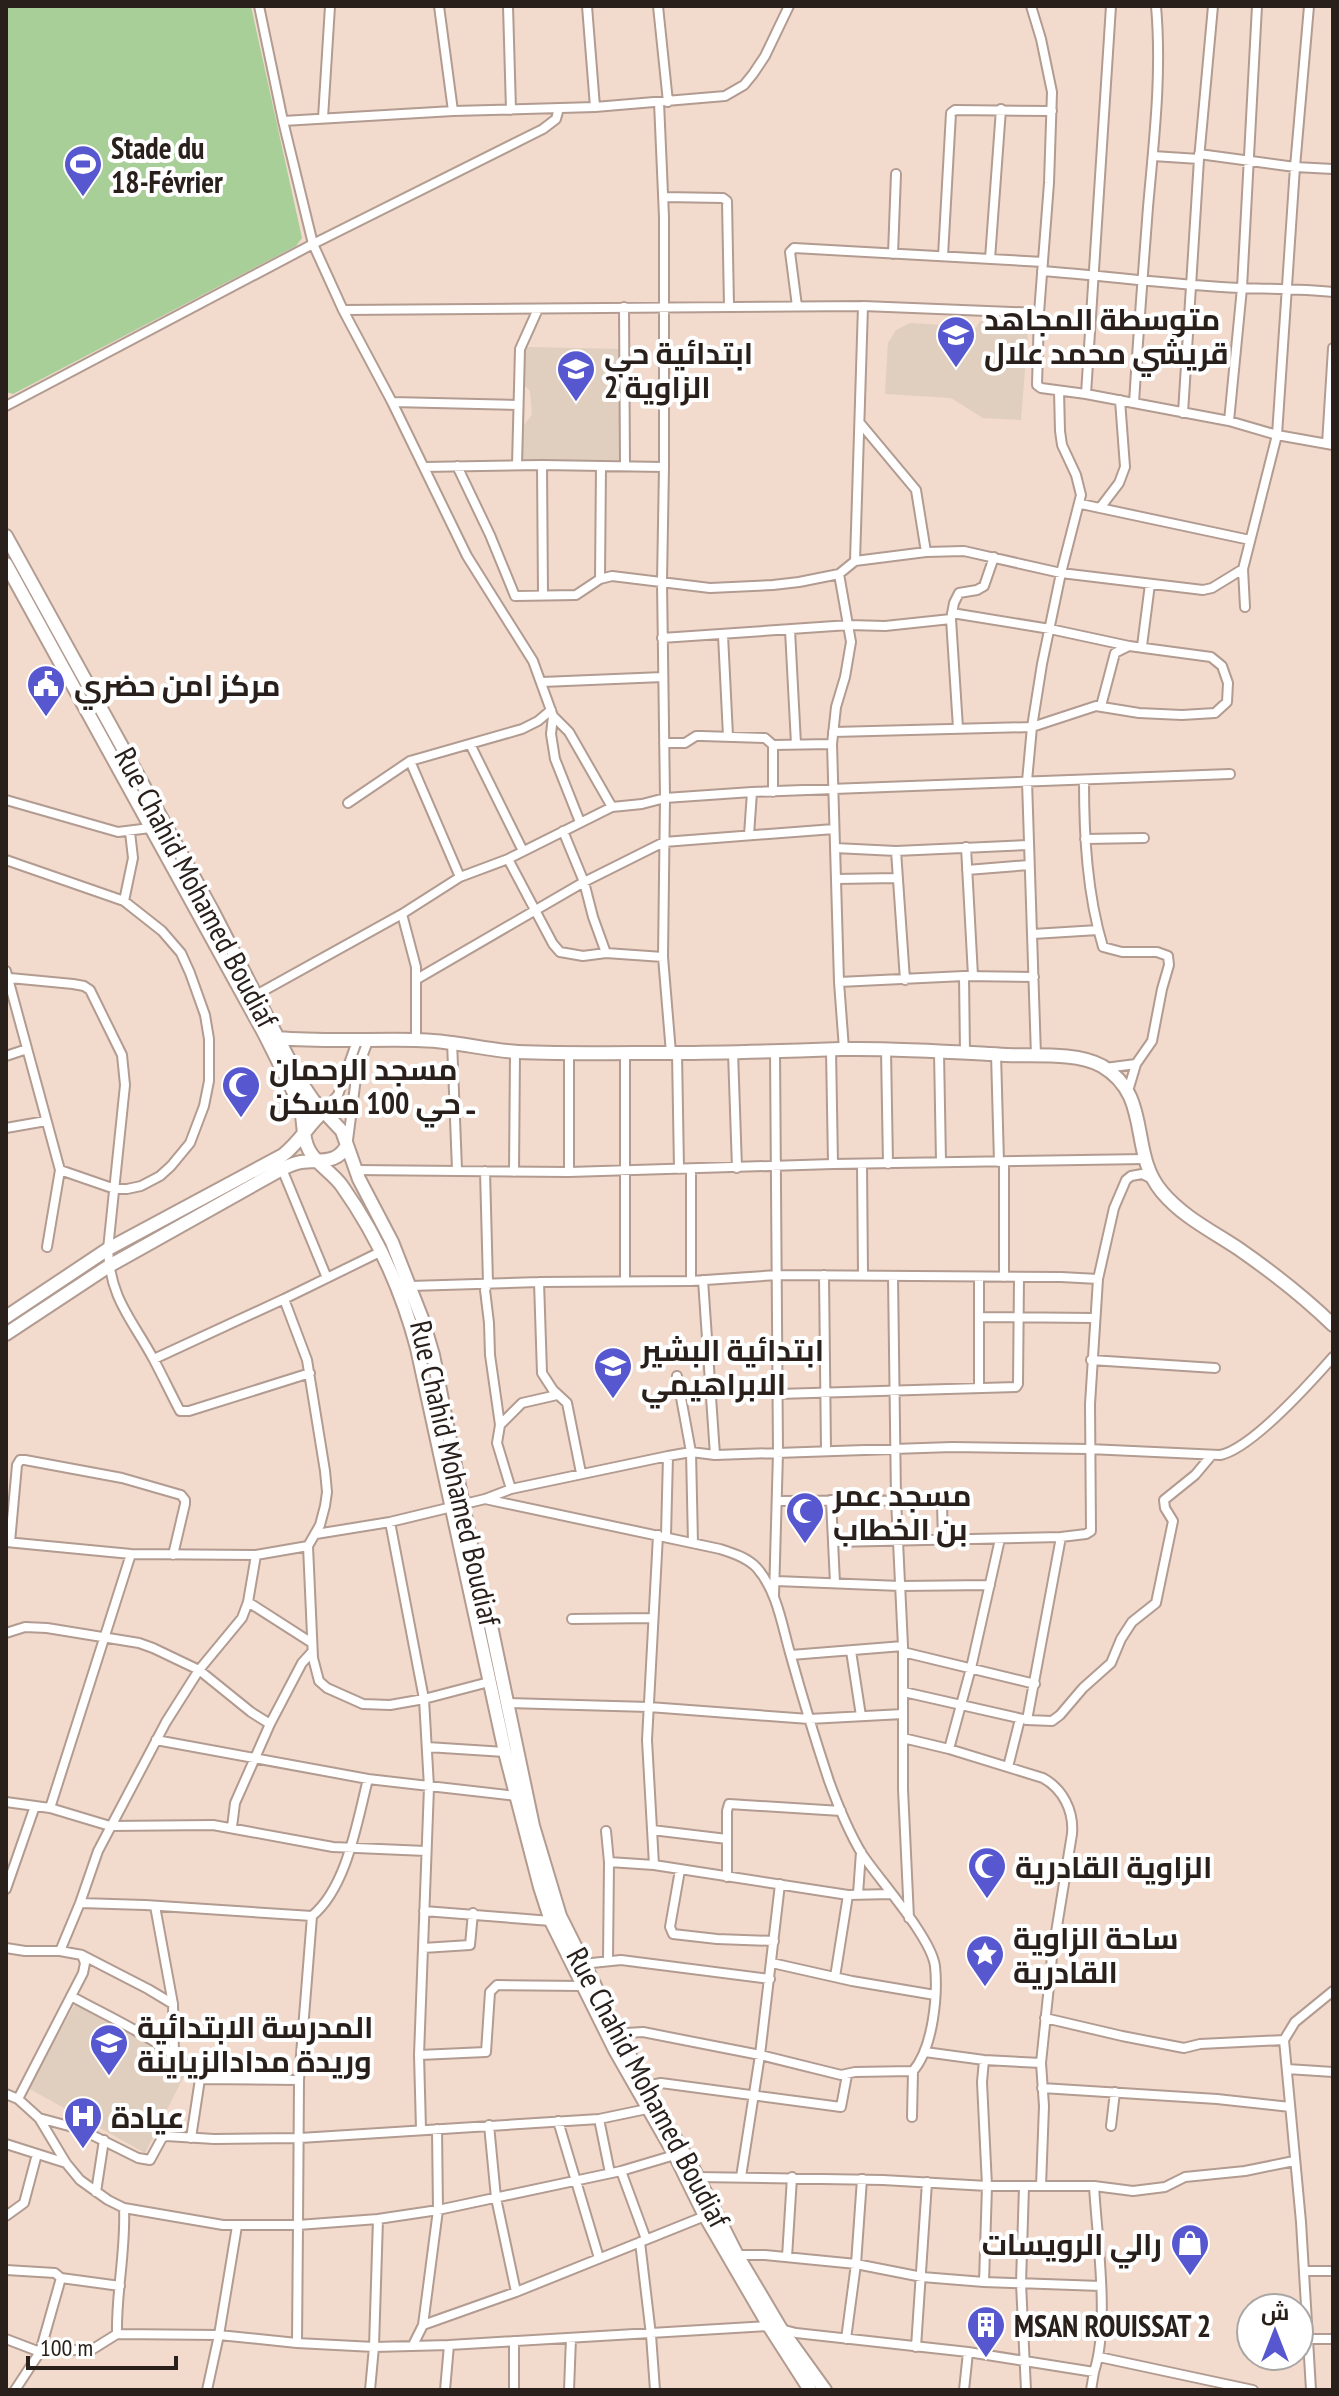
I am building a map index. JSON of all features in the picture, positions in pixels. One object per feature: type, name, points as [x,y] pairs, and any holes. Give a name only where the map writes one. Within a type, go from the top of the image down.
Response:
[{"type":"main road","name":"Rue Chahid Mohamed Boudiaf","points":[[6,536],[300,1081],[337,1124],[392,1242],[407,1291],[433,1355],[456,1506],[489,1682],[516,1796],[551,1921],[647,2109],[679,2154]]},
{"type":"main road","name":"Rue Chahid Mohamed Boudiaf","points":[[6,564],[293,1091],[301,1108],[308,1148],[358,1209],[380,1252],[407,1291],[411,1324],[427,1392],[491,1626],[531,1815],[560,1916],[679,2154],[810,2390]]},
{"type":"main road","points":[[278,1038],[452,1041],[515,1052],[886,1050],[1083,1060],[1105,1068],[1128,1091],[1136,1110],[1145,1159],[1153,1180],[1162,1192],[1186,1215],[1242,1252],[1333,1325]]},
{"type":"main road","points":[[6,1334],[109,1266],[252,1179],[286,1153],[324,1111]]},
{"type":"main road","points":[[8,1310],[108,1249],[252,1179],[300,1162],[337,1158],[347,1145]]},
{"type":"main road","points":[[427,1392],[440,1390]]},
{"type":"main road","name":"Rue Chahid Mohamed Boudiaf","points":[[692,2178],[705,2216],[734,2256]]},
{"type":"main road","name":"Rue Chahid Mohamed Boudiaf","points":[[775,2328],[825,2390]]},
{"type":"street","points":[[259,6],[313,244],[467,556],[526,647],[552,713],[555,759],[580,822]]},
{"type":"street","points":[[323,118],[330,6]]},
{"type":"street","points":[[439,6],[453,111]]},
{"type":"street","points":[[508,6],[511,110]]},
{"type":"street","points":[[587,6],[595,107]]},
{"type":"street","points":[[658,6],[664,197],[663,957],[674,1053],[679,1169]]},
{"type":"street","points":[[283,121],[595,107],[725,96],[744,85],[765,56],[789,6]]},
{"type":"street","points":[[1031,6],[1048,67],[1052,111],[1036,380],[1041,388],[1229,421],[1277,435],[1330,444],[1333,348]]},
{"type":"street","points":[[1086,394],[1111,6]]},
{"type":"street","points":[[1134,403],[1159,67],[1156,6]]},
{"type":"street","points":[[1183,413],[1199,156],[1213,6]]},
{"type":"street","points":[[1229,421],[1242,288],[1257,6]]},
{"type":"street","points":[[1245,607],[1243,569],[1277,435],[1309,6]]},
{"type":"street","points":[[6,406],[313,244],[543,129],[556,119],[559,108]]},
{"type":"street","points":[[943,256],[951,113],[955,110],[1001,109],[1052,111]]},
{"type":"street","points":[[990,259],[1001,109]]},
{"type":"street","points":[[1153,156],[1199,156],[1333,169]]},
{"type":"street","points":[[893,254],[896,174]]},
{"type":"street","points":[[664,197],[723,198],[727,201],[729,306]]},
{"type":"street","points":[[797,306],[792,248],[990,259],[1094,275],[1242,288],[1333,292]]},
{"type":"street","points":[[343,310],[863,306],[1039,313]]},
{"type":"street","points":[[855,561],[863,306]]},
{"type":"street","points":[[624,307],[625,466]]},
{"type":"street","points":[[517,465],[520,349],[538,309]]},
{"type":"street","points":[[1036,1056],[1027,781],[1032,727],[1050,629],[1061,573],[1081,504],[1076,475],[1062,445],[1059,391]]},
{"type":"street","points":[[1100,508],[1119,483],[1125,467],[1120,400]]},
{"type":"street","points":[[392,402],[518,405]]},
{"type":"street","points":[[859,422],[916,490],[926,552]]},
{"type":"street","points":[[542,465],[543,595]]},
{"type":"street","points":[[457,466],[515,596]]},
{"type":"street","points":[[600,579],[601,466]]},
{"type":"street","points":[[424,467],[664,467]]},
{"type":"street","points":[[1081,504],[1250,540]]},
{"type":"street","points":[[515,596],[576,595],[600,579],[612,576],[710,588],[773,585],[839,574],[855,561],[926,552],[964,551],[1061,573],[1203,590],[1212,588],[1243,569]]},
{"type":"street","points":[[958,728],[951,616],[959,593],[984,586],[994,557]]},
{"type":"street","points":[[833,1164],[839,982],[832,744],[838,698],[850,656],[849,625],[839,574]]},
{"type":"street","points":[[1142,646],[1150,584]]},
{"type":"street","points":[[504,613],[515,596]]},
{"type":"street","points":[[662,638],[849,625],[885,626],[951,616],[1050,629],[1129,646],[1211,657],[1222,666],[1228,683],[1227,702],[1215,713],[1139,713],[1101,706],[1032,727],[833,732]]},
{"type":"street","points":[[790,630],[796,744]]},
{"type":"street","points":[[723,635],[728,736]]},
{"type":"street","points":[[1101,706],[1115,653],[1129,646]]},
{"type":"street","points":[[542,682],[663,677]]},
{"type":"street","points":[[348,803],[410,761],[530,726],[552,713]]},
{"type":"street","points":[[552,713],[569,732],[612,807]]},
{"type":"street","points":[[664,743],[685,743],[696,736],[728,736],[765,738],[773,745],[832,744]]},
{"type":"street","points":[[470,744],[523,851]]},
{"type":"street","points":[[773,745],[773,792]]},
{"type":"street","points":[[410,761],[460,877]]},
{"type":"street","points":[[256,995],[402,914],[460,877],[508,859],[612,807],[665,798],[752,792],[1230,774]]},
{"type":"street","points":[[1084,781],[1085,839],[1103,947],[1122,952],[1157,952],[1168,956],[1169,965],[1154,1035],[1149,1048],[1136,1064],[1128,1091]]},
{"type":"street","points":[[749,835],[752,792]]},
{"type":"street","points":[[6,800],[111,830],[130,832],[150,828]]},
{"type":"street","points":[[417,979],[584,882],[664,842],[834,829]]},
{"type":"street","points":[[563,831],[584,882],[606,953]]},
{"type":"street","points":[[124,901],[133,858],[130,832]]},
{"type":"street","points":[[1085,839],[1144,838]]},
{"type":"street","points":[[835,848],[896,851],[1029,845]]},
{"type":"street","points":[[965,1053],[969,976],[966,847]]},
{"type":"street","points":[[896,851],[905,980]]},
{"type":"street","points":[[508,859],[560,952],[583,956],[606,953],[663,957]]},
{"type":"street","points":[[6,860],[124,901],[162,931],[181,953],[205,1015],[210,1063],[204,1106],[182,1155],[160,1176],[141,1186],[115,1189],[60,1170]]},
{"type":"street","points":[[967,870],[1029,865]]},
{"type":"street","points":[[836,879],[897,878]]},
{"type":"street","points":[[402,914],[417,979],[416,1040]]},
{"type":"street","points":[[1033,934],[1098,930]]},
{"type":"street","points":[[47,1247],[60,1170],[8,975],[84,986],[93,995],[118,1047],[124,1064],[124,1097],[108,1249],[109,1266],[114,1292],[183,1413],[310,1373]]},
{"type":"street","points":[[839,982],[969,976],[1034,977]]},
{"type":"street","points":[[324,1111],[338,1095],[363,1041]]},
{"type":"street","points":[[347,1145],[351,1103],[363,1041]]},
{"type":"street","points":[[452,1041],[457,1170]]},
{"type":"street","points":[[6,1056],[27,1049]]},
{"type":"street","points":[[886,1050],[888,1164]]},
{"type":"street","points":[[774,1596],[778,1501],[775,1051]]},
{"type":"street","points":[[514,1172],[515,1052]]},
{"type":"street","points":[[569,1052],[569,1172]]},
{"type":"street","points":[[625,1052],[625,1281]]},
{"type":"street","points":[[733,1052],[737,1168]]},
{"type":"street","points":[[939,1052],[941,1162]]},
{"type":"street","points":[[996,1054],[1004,1277]]},
{"type":"street","points":[[1105,1068],[1136,1064]]},
{"type":"street","points":[[6,1128],[46,1121]]},
{"type":"street","points":[[356,1170],[569,1172],[1145,1159]]},
{"type":"street","points":[[862,1164],[863,1275]]},
{"type":"street","points":[[282,1169],[327,1278]]},
{"type":"street","points":[[691,1169],[691,1281]]},
{"type":"street","points":[[485,1171],[488,1283],[485,1290],[500,1425],[497,1443],[511,1489]]},
{"type":"street","points":[[833,1542],[1061,1537],[1088,1533],[1092,1527],[1089,1449],[1091,1360],[1098,1279],[1114,1208],[1126,1180],[1142,1174],[1153,1180]]},
{"type":"street","points":[[154,1359],[380,1252]]},
{"type":"street","points":[[407,1291],[488,1283],[691,1281],[777,1275],[1098,1279]]},
{"type":"street","points":[[824,1275],[826,1451]]},
{"type":"street","points":[[893,1276],[896,1499],[909,1919]]},
{"type":"street","points":[[778,1394],[1017,1386],[1019,1277]]},
{"type":"street","points":[[979,1278],[979,1388]]},
{"type":"street","points":[[703,1280],[715,1455]]},
{"type":"street","points":[[539,1282],[542,1373],[557,1395],[567,1403],[581,1473]]},
{"type":"street","points":[[284,1299],[310,1373],[327,1492],[316,1534],[308,1546],[312,1647],[319,1681],[336,1693],[363,1704],[376,1705],[424,1699],[489,1682]]},
{"type":"street","points":[[979,1317],[1094,1318]]},
{"type":"street","points":[[316,1534],[390,1522],[485,1499],[511,1489],[691,1452],[715,1455],[952,1447],[1089,1449],[1211,1456],[1227,1454],[1291,1404],[1333,1357]]},
{"type":"street","points":[[1091,1360],[1215,1368]]},
{"type":"street","points":[[677,1376],[691,1452],[693,1543]]},
{"type":"street","points":[[500,1425],[522,1403],[557,1395]]},
{"type":"street","points":[[654,1865],[647,1740],[653,1618],[668,1456]]},
{"type":"street","points":[[904,1692],[1023,1719],[1052,1721],[1060,1715],[1083,1688],[1111,1663],[1132,1622],[1156,1603],[1173,1521],[1164,1500],[1195,1475],[1211,1456]]},
{"type":"street","points":[[173,1555],[185,1504],[181,1495],[110,1475],[25,1460],[20,1460],[17,1465],[8,1542],[173,1555],[256,1555],[308,1546]]},
{"type":"street","points":[[485,1499],[720,1549],[755,1566],[774,1596],[809,1719],[841,1811],[861,1851],[909,1919],[935,1966],[933,2016],[925,2052],[913,2071],[912,2117]]},
{"type":"street","points":[[831,1500],[835,1583]]},
{"type":"street","points":[[778,1501],[940,1501],[943,1540]]},
{"type":"street","points":[[390,1522],[424,1699],[427,1747],[429,1787],[419,2055],[421,2129]]},
{"type":"street","points":[[1008,1767],[1035,1684],[1061,1537]]},
{"type":"street","points":[[949,1749],[1000,1539]]},
{"type":"street","points":[[50,1808],[131,1554]]},
{"type":"street","points":[[60,1951],[98,1851],[156,1740],[199,1670],[242,1618],[256,1555]]},
{"type":"street","points":[[776,1581],[900,1586],[990,1585]]},
{"type":"street","points":[[248,1602],[312,1647]]},
{"type":"street","points":[[572,1619],[653,1618]]},
{"type":"street","points":[[6,1633],[25,1627],[106,1637],[153,1648],[199,1670],[270,1724]]},
{"type":"street","points":[[232,1827],[235,1803],[254,1757],[312,1647]]},
{"type":"street","points":[[791,1655],[903,1649],[1035,1684]]},
{"type":"street","points":[[851,1651],[861,1716]]},
{"type":"street","points":[[507,1703],[649,1707],[809,1719],[903,1714]]},
{"type":"street","points":[[903,1738],[1043,1778],[1052,1783],[1073,1818],[1041,2063],[1044,2106],[1041,2186]]},
{"type":"street","points":[[156,1740],[368,1779],[516,1796]]},
{"type":"street","points":[[427,1747],[505,1752]]},
{"type":"street","points":[[297,2343],[299,2080],[312,1916],[329,1899],[350,1849],[368,1779]]},
{"type":"street","points":[[6,1802],[50,1808],[110,1826],[232,1827],[350,1849],[426,1851]]},
{"type":"street","points":[[727,1877],[729,1804],[841,1811]]},
{"type":"street","points":[[6,1889],[35,1806]]},
{"type":"street","points":[[652,1830],[727,1839]]},
{"type":"street","points":[[606,1831],[609,1862],[608,1960]]},
{"type":"street","points":[[835,1977],[861,1851]]},
{"type":"street","points":[[609,1862],[654,1865],[853,1894],[891,1894]]},
{"type":"street","points":[[680,1870],[670,1927],[673,1934],[774,1941]]},
{"type":"street","points":[[741,2177],[760,2055],[780,1884]]},
{"type":"street","points":[[80,1903],[312,1916]]},
{"type":"street","points":[[155,1906],[173,2004],[174,2054]]},
{"type":"street","points":[[424,1911],[551,1921]]},
{"type":"street","points":[[423,1948],[470,1945],[473,1913]]},
{"type":"street","points":[[6,1948],[82,1955],[173,2004]]},
{"type":"street","points":[[18,2099],[84,1968],[82,1955]]},
{"type":"street","points":[[582,1964],[608,1960],[770,1979]]},
{"type":"street","points":[[772,1963],[935,1995]]},
{"type":"street","points":[[419,2055],[486,2052],[490,1992],[497,1985],[582,1986]]},
{"type":"street","points":[[1305,2292],[1284,2040],[1295,2022],[1333,1991]]},
{"type":"street","points":[[71,1996],[174,2054],[191,2068],[200,2079],[191,2138]]},
{"type":"street","points":[[1045,2018],[1184,2048],[1200,2044],[1284,2040]]},
{"type":"street","points":[[620,2037],[626,2033],[643,2032],[847,2075],[855,2072],[913,2071]]},
{"type":"street","points":[[925,2052],[1041,2063]]},
{"type":"street","points":[[984,2060],[982,2082],[987,2186],[984,2282]]},
{"type":"street","points":[[1287,2069],[1333,2072]]},
{"type":"street","points":[[645,2086],[661,2083],[841,2107],[847,2075]]},
{"type":"street","points":[[200,2079],[299,2080]]},
{"type":"street","points":[[1042,2088],[1217,2099],[1290,2107]]},
{"type":"street","points":[[1111,2126],[1115,2092]]},
{"type":"street","points":[[6,2094],[18,2099],[39,2118],[66,2163],[80,2180],[96,2192],[124,2208],[237,2226],[378,2219],[438,2210],[621,2171],[679,2154]]},
{"type":"street","points":[[39,2118],[80,2129],[138,2158],[150,2160],[162,2138],[169,2136],[241,2140],[300,2138],[599,2119],[647,2109]]},
{"type":"street","points":[[599,2119],[610,2173]]},
{"type":"street","points":[[558,2121],[599,2258]]},
{"type":"street","points":[[489,2125],[496,2198],[516,2292]]},
{"type":"street","points":[[413,2345],[423,2325],[438,2210],[437,2129]]},
{"type":"street","points":[[96,2192],[104,2140]]},
{"type":"street","points":[[6,2144],[66,2163]]},
{"type":"street","points":[[6,2216],[24,2203],[37,2154]]},
{"type":"street","points":[[692,2178],[862,2179],[987,2186],[1094,2186],[1133,2191],[1165,2187],[1185,2177],[1245,2171],[1294,2161]]},
{"type":"street","points":[[621,2171],[643,2241],[655,2390]]},
{"type":"street","points":[[787,2257],[792,2177]]},
{"type":"street","points":[[846,2339],[856,2264],[862,2179]]},
{"type":"street","points":[[916,2347],[927,2182]]},
{"type":"street","points":[[1024,2186],[1021,2283],[1026,2390]]},
{"type":"street","points":[[1091,2390],[1099,2357],[1101,2286],[1094,2186]]},
{"type":"street","points":[[117,2334],[125,2234],[124,2208]]},
{"type":"street","points":[[423,2325],[516,2292],[705,2216]]},
{"type":"street","points":[[370,2390],[378,2219]]},
{"type":"street","points":[[207,2390],[237,2226]]},
{"type":"street","points":[[734,2256],[787,2257],[856,2264],[922,2277],[1101,2286]]},
{"type":"street","points":[[6,2270],[55,2273],[61,2278],[120,2286]]},
{"type":"street","points":[[1304,2271],[1333,2271]]},
{"type":"street","points":[[15,2390],[40,2352],[61,2278]]},
{"type":"street","points":[[6,2339],[40,2352],[93,2349],[117,2334],[219,2335],[374,2347],[775,2328],[968,2352],[1094,2372]]},
{"type":"street","points":[[569,2390],[571,2338]]},
{"type":"street","points":[[514,2341],[514,2390]]},
{"type":"street","points":[[445,2390],[449,2345]]},
{"type":"street","points":[[964,2390],[968,2352]]},
{"type":"street","points":[[1099,2357],[1246,2390]]},
{"type":"shaded area","name":"متوسطة المجاهد قريشي محمد علال","points":[[1021,317],[1029,319],[1021,420],[983,418],[951,398],[885,394],[888,343],[896,330],[910,323],[941,325],[944,322],[976,328],[980,321],[1019,324]]},
{"type":"shaded area","name":"ابتدائية حي الزاوية 2","points":[[527,347],[622,349],[621,460],[523,461],[522,427],[532,415],[530,391],[523,384]]},
{"type":"shaded area","name":"المدرسة الابتدائية وريدة مدادالزياينة","points":[[75,2004],[189,2066],[145,2153],[28,2088]]},
{"type":"green space","name":"Stade du 18-Février","points":[[6,6],[251,6],[302,238],[296,246],[13,394],[6,392]]},
{"type":"place","name":"Stade du 18-Février","points":[[83,198]]},
{"type":"place","name":"متوسطة المجاهد قريشي محمد علال","points":[[956,369]]},
{"type":"place","name":"ابتدائية حي الزاوية 2","points":[[576,403]]},
{"type":"place","name":"مركز امن حضري","points":[[46,718]]},
{"type":"place","name":"مسجد الرحمان ـ حي 100 مسكن","points":[[241,1119]]},
{"type":"place","name":"ابتدائية البشير الابراهيمي","points":[[613,1400]]},
{"type":"place","name":"مسجد عمر بن الخطاب","points":[[805,1545]]},
{"type":"place","name":"الزاوية القادرية","points":[[987,1900]]},
{"type":"place","name":"ساحة الزاوية القادرية","points":[[985,1988]]},
{"type":"place","name":"المدرسة الابتدائية وريدة مدادالزياينة","points":[[109,2077]]},
{"type":"place","name":"عيادة","points":[[83,2150]]},
{"type":"place","name":"رالي الرويسات","points":[[1190,2277]]},
{"type":"place","name":"MSAN ROUISSAT 2","points":[[986,2359]]}]
